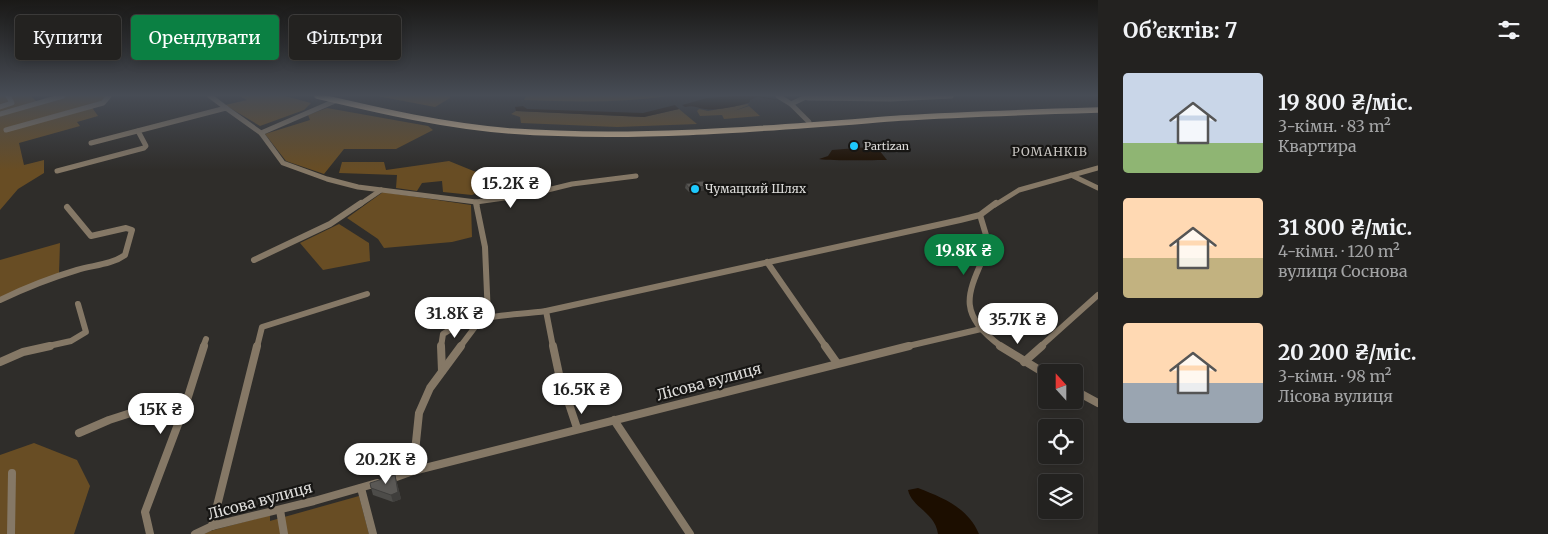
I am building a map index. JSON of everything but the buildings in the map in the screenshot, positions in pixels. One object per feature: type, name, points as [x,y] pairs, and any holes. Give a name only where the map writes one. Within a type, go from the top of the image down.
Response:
[{"type":"main road","points":[[435,121],[518,131],[592,135],[706,132],[865,121]]},
{"type":"main road","points":[[475,121],[536,128],[656,130],[825,121]]},
{"type":"street","points":[[6,130],[38,121]]},
{"type":"street","points":[[91,142],[177,121]]},
{"type":"street","points":[[244,121],[261,133],[283,163],[327,180],[358,187],[476,202],[527,195],[572,184],[636,176]]},
{"type":"street","points":[[261,133],[286,121]]},
{"type":"street","points":[[56,171],[144,148],[146,146],[138,131]]},
{"type":"street","points":[[442,371],[442,341],[444,334],[454,328],[485,317],[546,311],[980,215],[1019,190],[1098,168]]},
{"type":"street","points":[[1071,175],[1098,188]]},
{"type":"street","points":[[254,260],[330,224],[382,189]]},
{"type":"street","points":[[414,471],[418,413],[430,388],[485,317],[485,247],[476,202]]},
{"type":"street","points":[[0,300],[21,290],[76,270],[116,260],[124,255],[132,230],[126,228],[91,236],[67,208]]},
{"type":"street","points":[[980,215],[989,245],[968,298],[981,328],[992,341],[1038,370]]},
{"type":"street","points":[[767,262],[837,363]]},
{"type":"street","points":[[212,526],[262,325],[367,294]]},
{"type":"street","points":[[1024,362],[1098,295]]},
{"type":"street","points":[[0,362],[23,352],[71,341],[86,332],[78,304]]},
{"type":"street","points":[[546,311],[559,374],[578,428]]},
{"type":"street","name":"Лісова вулиця","points":[[195,534],[212,526],[280,510],[361,488],[414,471],[578,428],[981,328]]},
{"type":"street","points":[[150,534],[145,512],[186,403],[206,339]]},
{"type":"street","points":[[1083,395],[1098,403]]},
{"type":"street","points":[[79,433],[109,420],[140,410],[186,403]]},
{"type":"street","points":[[614,420],[690,534]]},
{"type":"street","points":[[11,534],[12,473]]},
{"type":"street","points":[[361,488],[373,534]]},
{"type":"street","points":[[280,510],[284,534]]},
{"type":"shaded area","points":[[0,121],[81,121],[77,122],[80,126],[19,143],[24,165],[44,160],[44,173],[18,189],[0,210]]},
{"type":"shaded area","points":[[252,121],[274,121],[260,126]]},
{"type":"shaded area","points":[[307,121],[399,121],[428,126],[433,130],[396,149],[344,149],[324,174],[286,161],[265,134]]},
{"type":"shaded area","points":[[521,121],[693,121],[697,124],[617,127],[521,123]]},
{"type":"shaded area","points":[[869,147],[879,150],[887,160],[819,159],[828,156],[832,150]]},
{"type":"shaded area","points":[[449,161],[476,172],[480,192],[472,195],[443,192],[442,181],[422,183],[417,191],[396,188],[397,175],[339,173],[342,162],[384,162],[386,170]]},
{"type":"shaded area","points":[[383,192],[471,205],[472,237],[452,242],[384,248],[378,239],[347,218]]},
{"type":"shaded area","points":[[339,224],[369,243],[370,261],[323,270],[300,243]]},
{"type":"shaded area","points":[[60,243],[59,274],[0,298],[0,260]]},
{"type":"shaded area","points":[[34,443],[77,460],[90,486],[74,534],[0,534],[0,455]]},
{"type":"shaded area","points":[[918,488],[946,500],[962,511],[979,534],[938,534],[933,520],[910,496],[908,490]]},
{"type":"shaded area","points":[[359,496],[369,534],[204,534],[270,515],[270,521]]},
{"type":"place","name":"Partizan","points":[[854,146]]},
{"type":"place","name":"Чумацкий Шлях","points":[[695,189]]},
{"type":"district","name":"РОМАНКІВ","points":[[1050,152]]}]
